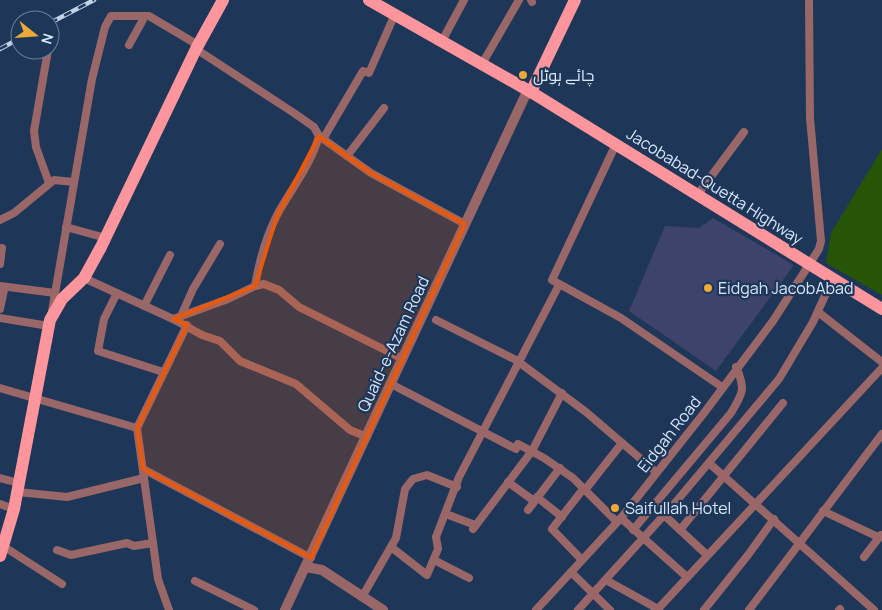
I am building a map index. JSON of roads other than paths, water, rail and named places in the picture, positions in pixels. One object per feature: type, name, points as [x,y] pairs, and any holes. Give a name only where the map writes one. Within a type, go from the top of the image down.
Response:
[{"type":"main road","points":[[2,551],[14,508],[50,323],[62,299],[84,278],[106,238],[197,47],[223,0]]},
{"type":"main road","name":"Jacobabad-Quetta Highway","points":[[370,0],[531,92],[882,308]]},
{"type":"main road","points":[[531,92],[576,0]]},
{"type":"street","points":[[442,41],[464,0]]},
{"type":"street","points":[[482,64],[519,0]]},
{"type":"street","name":"Eidgah Road","points":[[536,610],[619,520],[722,387],[772,321],[810,264],[821,241],[810,118],[809,0]]},
{"type":"street","points":[[254,286],[262,253],[277,216],[321,137],[363,71],[369,73],[395,14]]},
{"type":"street","points":[[0,318],[50,323],[74,182],[104,27],[111,16],[145,16],[197,47],[294,113],[314,127],[321,137],[371,173],[466,224]]},
{"type":"street","points":[[129,45],[145,16]]},
{"type":"street","points":[[46,60],[34,131],[36,147],[49,183]]},
{"type":"street","name":"Quaid-e-Azam Road","points":[[285,610],[526,96],[531,92]]},
{"type":"street","points":[[347,156],[384,108]]},
{"type":"street","points":[[698,194],[744,132]]},
{"type":"street","points":[[616,144],[552,280],[621,318],[722,387]]},
{"type":"street","points":[[0,220],[14,213],[54,180],[74,182]]},
{"type":"street","points":[[66,228],[106,238]]},
{"type":"street","points":[[177,318],[220,244]]},
{"type":"street","points":[[0,264],[2,248]]},
{"type":"street","points":[[144,306],[170,255]]},
{"type":"street","points":[[84,278],[144,306],[177,318],[202,335],[220,341],[240,362],[296,384],[350,430],[367,437]]},
{"type":"street","points":[[578,610],[664,515],[779,379],[818,312],[833,278]]},
{"type":"street","points":[[177,318],[228,299],[254,286],[264,284],[279,290],[300,308],[403,359]]},
{"type":"street","points":[[391,547],[427,575],[438,549],[436,537],[457,487],[459,477],[559,285]]},
{"type":"street","points":[[0,287],[55,293]]},
{"type":"street","points":[[0,287],[4,290],[0,309]]},
{"type":"street","points":[[117,293],[104,319],[98,351],[163,372]]},
{"type":"street","points":[[818,312],[882,362]]},
{"type":"street","points":[[436,320],[519,362],[562,394],[656,472]]},
{"type":"street","points":[[169,610],[158,579],[137,428],[187,325]]},
{"type":"street","points":[[633,530],[731,413],[741,395],[744,384],[736,367]]},
{"type":"street","points":[[606,580],[657,610],[706,555],[831,425],[882,368]]},
{"type":"street","points":[[391,384],[516,449],[518,444],[532,450],[560,468],[686,577]]},
{"type":"street","points":[[0,388],[34,400],[137,428]]},
{"type":"street","points":[[446,514],[474,527],[532,450],[562,394]]},
{"type":"street","points":[[680,530],[783,403]]},
{"type":"street","points":[[752,609],[799,542],[882,434]]},
{"type":"street","points":[[582,560],[552,529],[622,443]]},
{"type":"street","points":[[709,463],[874,610]]},
{"type":"street","points":[[528,510],[560,468]]},
{"type":"street","points":[[0,478],[18,488],[67,497],[143,474],[322,570],[381,610]]},
{"type":"street","points":[[362,597],[396,538],[405,488],[413,478],[428,475],[457,487]]},
{"type":"street","points":[[508,482],[562,517]]},
{"type":"street","points":[[0,504],[14,508]]},
{"type":"street","points":[[823,511],[880,535],[864,557]]},
{"type":"street","points":[[664,515],[706,555]]},
{"type":"street","points":[[704,610],[774,519]]},
{"type":"street","points":[[57,550],[70,555],[128,543],[134,546],[153,543]]},
{"type":"street","points":[[2,551],[62,584]]},
{"type":"street","points":[[434,560],[461,572],[469,578]]},
{"type":"street","points":[[571,572],[610,610]]},
{"type":"street","points":[[195,581],[254,610]]},
{"type":"railway","points":[[60,18],[94,0]]},
{"type":"railway","points":[[0,49],[10,44]]},
{"type":"place","name":"چائے ہوٹل","points":[[523,75]]},
{"type":"place","name":"Eidgah JacobAbad","points":[[708,288]]},
{"type":"place","name":"Saifullah Hotel","points":[[615,508]]}]
